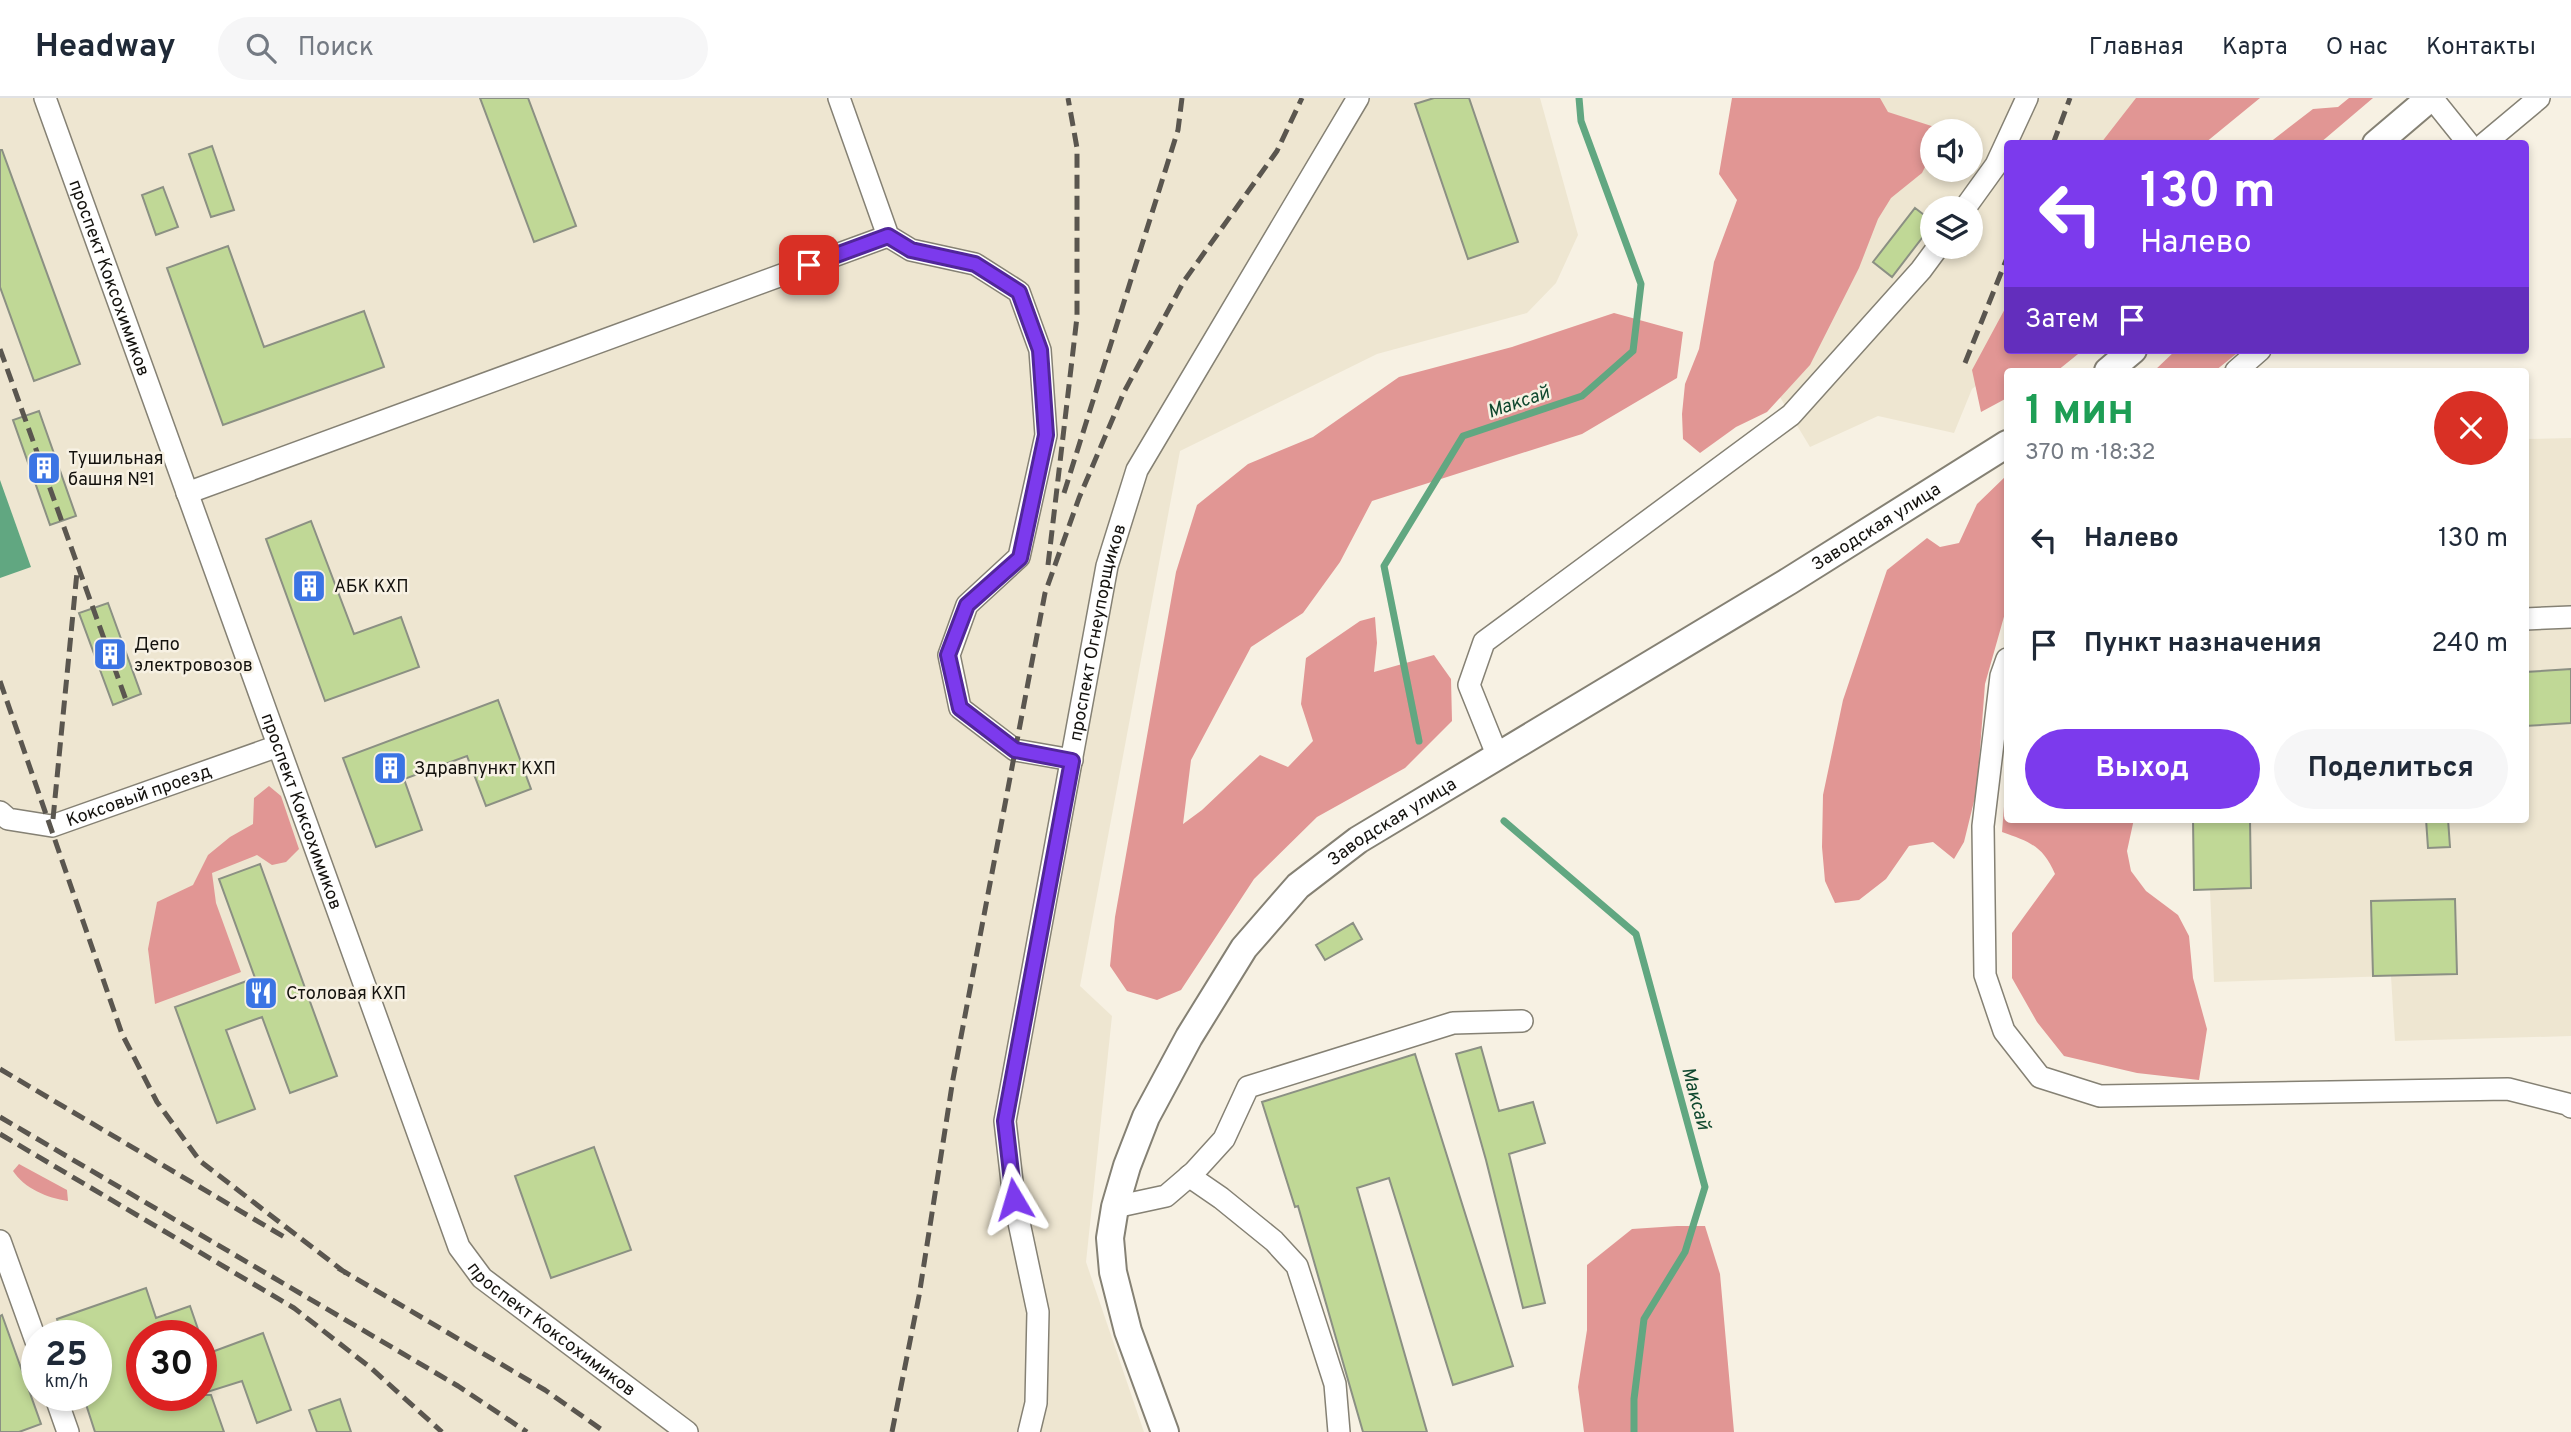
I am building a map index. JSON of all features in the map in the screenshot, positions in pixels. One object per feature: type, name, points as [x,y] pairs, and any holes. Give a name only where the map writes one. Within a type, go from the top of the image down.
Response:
[{"type":"main road","points":[[2381,140],[2431,98]]},
{"type":"main road","points":[[2112,368],[2128,354]]},
{"type":"main road","name":"Заводская улица","points":[[1165,1432],[1128,1331],[1114,1272],[1110,1238],[1115,1207],[1146,1117],[1189,1037],[1244,948],[1298,886],[1359,840],[1789,580],[2004,446]]},
{"type":"street","name":"проспект Коксохимиков","points":[[45,98],[459,1247],[482,1278],[687,1432]]},
{"type":"street","points":[[839,98],[888,236],[911,250],[975,264],[1019,292],[1040,350],[1046,435],[1020,558],[967,605],[948,655],[960,708],[1015,750],[1072,761]]},
{"type":"street","name":"проспект Огнеупорщиков","points":[[1029,1432],[1035,1403],[1038,1312],[1014,1199],[1005,1121],[1107,566],[1137,470],[1359,98]]},
{"type":"street","points":[[2008,140],[2028,98]]},
{"type":"street","points":[[2431,98],[2466,140]]},
{"type":"street","points":[[2489,140],[2539,98]]},
{"type":"street","points":[[1974,196],[1996,165],[2004,148]]},
{"type":"street","points":[[187,493],[888,236]]},
{"type":"street","points":[[1498,757],[1469,685],[1484,642],[1791,415],[1930,259]]},
{"type":"street","points":[[2239,368],[2255,354]]},
{"type":"street","points":[[2529,619],[2571,617]]},
{"type":"street","points":[[2004,668],[1983,826],[1985,975],[2004,1031],[2040,1077],[2100,1096],[2508,1089],[2571,1107]]},
{"type":"street","name":"Коксовый проезд","points":[[0,812],[8,819],[52,826],[278,746]]},
{"type":"street","points":[[1115,1207],[1166,1196],[1189,1176],[1224,1139],[1248,1087],[1453,1023],[1522,1021]]},
{"type":"street","points":[[1189,1176],[1274,1241],[1297,1266],[1335,1384],[1339,1432]]},
{"type":"street","points":[[0,1241],[28,1320]]},
{"type":"street","points":[[61,1411],[68,1432]]},
{"type":"shaded area","points":[[0,98],[1540,98],[1578,235],[1556,283],[1527,313],[1377,354],[1180,451],[1080,986],[1112,1016],[1086,1262],[1144,1432],[0,1432]]},
{"type":"shaded area","points":[[1732,98],[1880,98],[1888,112],[1920,122],[1920,175],[1891,198],[1878,219],[1859,268],[1810,365],[1767,412],[1736,427],[1700,453],[1683,439],[1682,414],[1685,384],[1699,349],[1714,262],[1737,200],[1719,174]]},
{"type":"shaded area","points":[[1767,98],[2252,98],[2203,140],[2004,140],[2006,354],[2002,365],[1972,389],[1954,433],[1878,416],[1810,447],[1729,312]]},
{"type":"shaded area","points":[[2136,98],[2260,98],[2209,140],[2103,140]]},
{"type":"shaded area","points":[[2349,98],[2373,98],[2324,140],[2273,140],[2313,109],[2338,107]]},
{"type":"shaded area","points":[[2004,311],[2004,354],[2078,354],[2061,368],[2004,368],[2004,400],[1981,412],[1972,370]]},
{"type":"shaded area","points":[[1614,313],[1683,332],[1677,378],[1582,434],[1372,501],[1340,562],[1303,613],[1251,647],[1191,760],[1183,824],[1202,810],[1260,755],[1288,767],[1313,741],[1301,704],[1306,658],[1360,621],[1375,617],[1377,643],[1374,672],[1434,655],[1451,679],[1452,721],[1405,768],[1317,817],[1254,879],[1181,990],[1157,1000],[1127,991],[1110,966],[1115,917],[1176,572],[1197,505],[1248,464],[1313,437],[1399,377],[1512,347]]},
{"type":"shaded area","points":[[2172,354],[2236,354],[2219,368],[2157,368]]},
{"type":"shaded area","points":[[2571,438],[2571,1036],[2395,1041],[2391,976],[2214,982],[2210,890],[2194,890],[2193,823],[2529,823],[2529,439]]},
{"type":"shaded area","points":[[2004,478],[2004,617],[1985,684],[1977,789],[1964,842],[1954,859],[1933,842],[1909,846],[1886,879],[1859,900],[1835,903],[1825,881],[1822,847],[1823,795],[1843,700],[1887,570],[1927,538],[1940,547],[1959,543],[1977,504]]},
{"type":"shaded area","points":[[0,480],[31,567],[0,578]]},
{"type":"shaded area","points":[[269,786],[281,796],[299,849],[286,862],[272,865],[257,855],[212,873],[216,903],[241,972],[155,1004],[148,949],[157,902],[193,885],[208,855],[230,837],[253,824],[254,798]]},
{"type":"shaded area","points":[[2004,807],[2004,823],[2133,823],[2127,851],[2131,871],[2146,891],[2178,915],[2189,936],[2193,978],[2207,1029],[2199,1080],[2137,1073],[2064,1056],[2037,1022],[2012,978],[2012,933],[2055,874],[2046,857],[2034,846],[2002,832]]},
{"type":"shaded area","points":[[19,1164],[67,1190],[68,1201],[44,1195],[23,1182],[13,1171]]},
{"type":"shaded area","points":[[1705,1226],[1720,1274],[1734,1432],[1584,1432],[1578,1387],[1587,1330],[1587,1265],[1632,1229]]},
{"type":"building","points":[[480,98],[528,98],[576,226],[534,242]]},
{"type":"building","points":[[1434,98],[1469,98],[1518,242],[1468,259],[1415,104]]},
{"type":"building","points":[[212,146],[234,210],[211,217],[189,154]]},
{"type":"building","points":[[0,150],[80,364],[34,381],[0,287]]},
{"type":"building","points":[[163,187],[178,227],[156,235],[142,195]]},
{"type":"building","points":[[1915,208],[1920,212],[1920,241],[1892,277],[1873,262]]},
{"type":"building","points":[[228,246],[264,347],[364,311],[384,367],[223,425],[167,268]]},
{"type":"building","name":"Тушильная башня №1","points":[[39,411],[76,516],[50,525],[13,420]]},
{"type":"building","points":[[311,521],[354,634],[401,617],[419,667],[325,701],[266,539]]},
{"type":"building","name":"Депо электровозов","points":[[108,603],[141,694],[113,705],[79,613]]},
{"type":"building","points":[[2571,669],[2571,723],[2529,726],[2529,672]]},
{"type":"building","name":"Здравпункт КХП","points":[[498,700],[531,789],[486,806],[467,756],[404,779],[422,830],[376,847],[343,758]]},
{"type":"building","points":[[2193,823],[2250,823],[2251,888],[2194,890]]},
{"type":"building","points":[[2426,823],[2448,823],[2450,847],[2428,848]]},
{"type":"building","name":"Столовая КХП","points":[[260,864],[337,1076],[290,1093],[262,1017],[226,1030],[255,1109],[217,1123],[175,1007],[255,978],[219,879]]},
{"type":"building","points":[[2455,899],[2457,974],[2373,976],[2371,901]]},
{"type":"building","points":[[1353,923],[1362,939],[1325,960],[1316,945]]},
{"type":"building","points":[[1481,1047],[1499,1111],[1533,1102],[1545,1143],[1509,1154],[1545,1303],[1523,1308],[1456,1054]]},
{"type":"building","points":[[1415,1054],[1513,1366],[1453,1385],[1389,1178],[1357,1188],[1427,1432],[1363,1432],[1298,1206],[1295,1207],[1262,1102]]},
{"type":"building","points":[[594,1147],[631,1250],[551,1278],[515,1176]]},
{"type":"building","points":[[146,1288],[156,1318],[190,1306],[195,1320],[126,1320],[126,1411],[217,1411],[224,1432],[95,1432],[88,1411],[112,1411],[112,1320],[57,1319]]},
{"type":"building","points":[[2,1315],[21,1368],[21,1411],[36,1411],[41,1424],[19,1432],[0,1432]]},
{"type":"building","points":[[263,1333],[291,1410],[257,1423],[242,1381],[217,1389],[217,1350]]},
{"type":"building","points":[[340,1399],[351,1432],[317,1432],[309,1410]]},
{"type":"waterway","name":"Максай","points":[[1419,741],[1384,566],[1463,436],[1582,396],[1633,351],[1641,284],[1581,121],[1579,98]]},
{"type":"waterway","name":"Максай","points":[[1504,821],[1636,934],[1705,1187],[1685,1252],[1644,1319],[1634,1399],[1634,1432]]},
{"type":"railway","points":[[1048,565],[1077,317],[1077,148],[1068,98]]},
{"type":"railway","points":[[1064,493],[1178,130],[1182,98]]},
{"type":"railway","points":[[892,1432],[919,1296],[953,1079],[1045,593],[1079,498],[1124,392],[1184,281],[1277,151],[1302,98]]},
{"type":"railway","points":[[2054,140],[2070,98]]},
{"type":"railway","points":[[1965,363],[2004,266]]},
{"type":"railway","points":[[0,349],[126,700]]},
{"type":"railway","points":[[53,819],[77,572]]},
{"type":"railway","points":[[0,681],[122,1034],[157,1102],[200,1161],[347,1274]]},
{"type":"railway","points":[[0,1069],[286,1238]]},
{"type":"railway","points":[[0,1117],[458,1386],[527,1432]]},
{"type":"railway","points":[[0,1134],[294,1308],[371,1368],[442,1432]]},
{"type":"railway","points":[[338,1268],[545,1390],[605,1432]]},
{"type":"place","name":"Тушильная башня №1","points":[[44,468]]},
{"type":"place","name":"АБК КХП","points":[[309,586]]},
{"type":"place","name":"Депо электровозов","points":[[110,654]]},
{"type":"place","name":"Здравпункт КХП","points":[[390,768]]},
{"type":"place","name":"Столовая КХП","points":[[261,993]]},
{"type":"route","points":[[809,265],[888,236],[911,250],[975,264],[1019,292],[1040,350],[1046,435],[1020,558],[967,605],[948,655],[960,708],[1015,750],[1072,761],[1005,1121],[1014,1199]]}]
